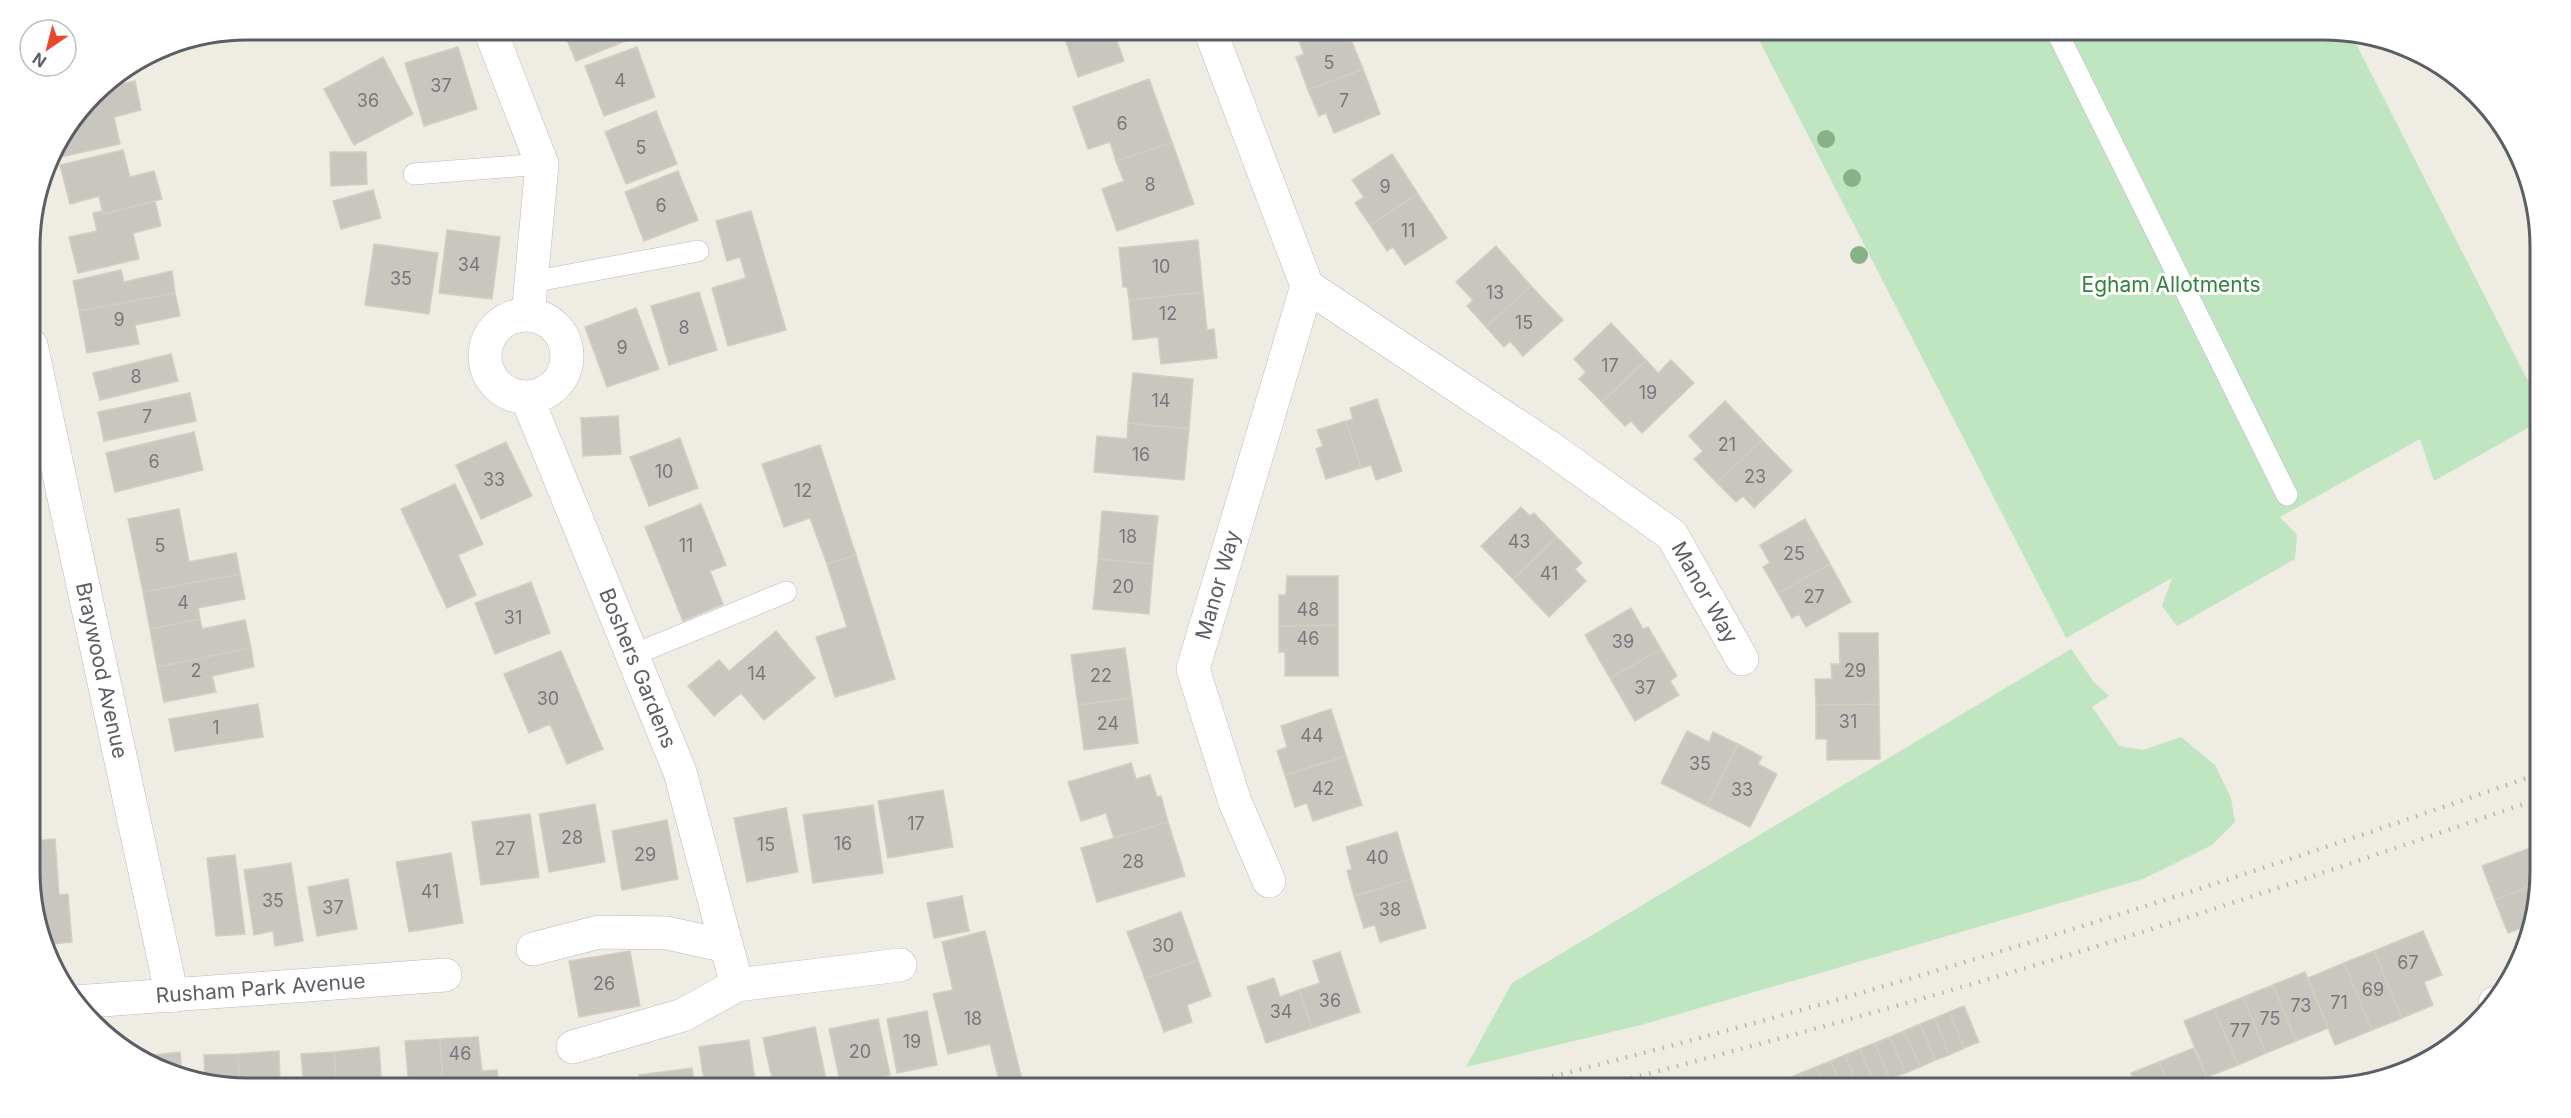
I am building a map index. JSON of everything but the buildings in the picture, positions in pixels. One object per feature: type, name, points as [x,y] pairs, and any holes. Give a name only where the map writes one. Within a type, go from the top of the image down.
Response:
[{"type":"street","points":[[494,40],[542,164],[528,315]]},
{"type":"street","points":[[1214,40],[1306,286]]},
{"type":"street","name":"Manor Way","points":[[1269,881],[1235,802],[1193,669],[1306,286],[1548,447],[1671,535],[1742,659]]},
{"type":"street","points":[[528,315],[542,318],[554,326],[563,337],[568,352],[566,366],[560,380],[550,390],[527,398],[513,396],[496,383],[486,364],[485,350],[490,336],[499,325],[511,318],[528,315]]},
{"type":"street","name":"Braywood Avenue","points":[[41,390],[172,996]]},
{"type":"street","name":"Boshers Gardens","points":[[527,398],[680,772],[737,985]]},
{"type":"street","points":[[533,949],[599,932],[668,933],[726,946]]},
{"type":"street","points":[[573,1047],[683,1015],[737,985],[900,965]]},
{"type":"street","name":"Rusham Park Avenue","points":[[87,1001],[445,975]]},
{"type":"lane","points":[[2061,40],[2287,495]]},
{"type":"lane","points":[[414,174],[542,164]]},
{"type":"lane","points":[[531,282],[698,251]]},
{"type":"lane","points":[[633,655],[786,592]]},
{"type":"green space","name":"Egham Allotments","points":[[1759,40],[2323,40],[2355,43],[2530,382],[2530,427],[2434,481],[2420,439],[2280,517],[2297,535],[2295,559],[2177,626],[2162,606],[2172,578],[2066,638]]},
{"type":"green space","points":[[2071,649],[2093,681],[2109,696],[2092,707],[2119,746],[2143,750],[2181,737],[2215,765],[2231,798],[2235,822],[2212,845],[2143,879],[1641,1025],[1466,1067],[1512,983]]},
{"type":"railway","points":[[1548,1077],[1767,1019],[2027,943],[2285,861],[2530,777]]},
{"type":"railway","points":[[1634,1077],[1865,1015],[2091,948],[2284,886],[2530,802]]}]
